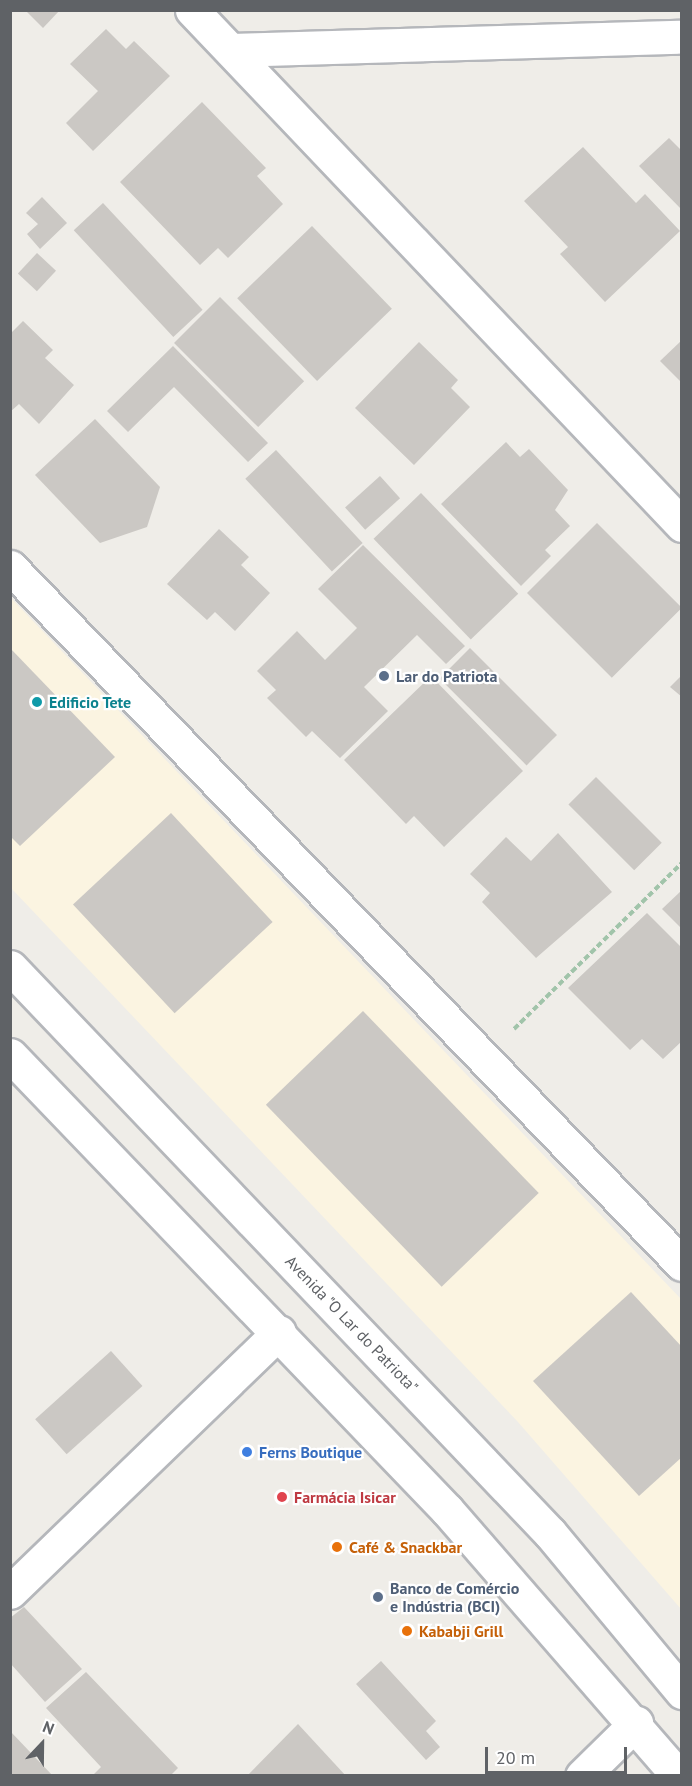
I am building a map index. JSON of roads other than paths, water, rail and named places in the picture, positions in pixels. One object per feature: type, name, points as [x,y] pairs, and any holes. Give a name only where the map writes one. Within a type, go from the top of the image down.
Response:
[{"type":"street","points":[[192,10],[681,525]]},
{"type":"street","points":[[231,50],[681,37]]},
{"type":"street","points":[[10,567],[681,1264]]},
{"type":"street","name":"Avenida \"O Lar do Patriota\"","points":[[10,967],[550,1533],[681,1692]]},
{"type":"street","points":[[10,1055],[279,1332],[447,1510],[636,1723],[678,1776]]},
{"type":"street","points":[[10,1592],[279,1332]]},
{"type":"street","points":[[582,1776],[636,1723]]},
{"type":"place","name":"Lar do Patriota","points":[[384,676]]},
{"type":"place","name":"Edificio Tete","points":[[37,702]]},
{"type":"place","name":"Ferns Boutique","points":[[247,1452]]},
{"type":"place","name":"Farmácia Isicar","points":[[282,1497]]},
{"type":"place","name":"Café & Snackbar","points":[[337,1547]]},
{"type":"place","name":"Banco de Comércio e Indústria (BCI)","points":[[378,1597]]},
{"type":"place","name":"Kababji Grill","points":[[407,1631]]}]
